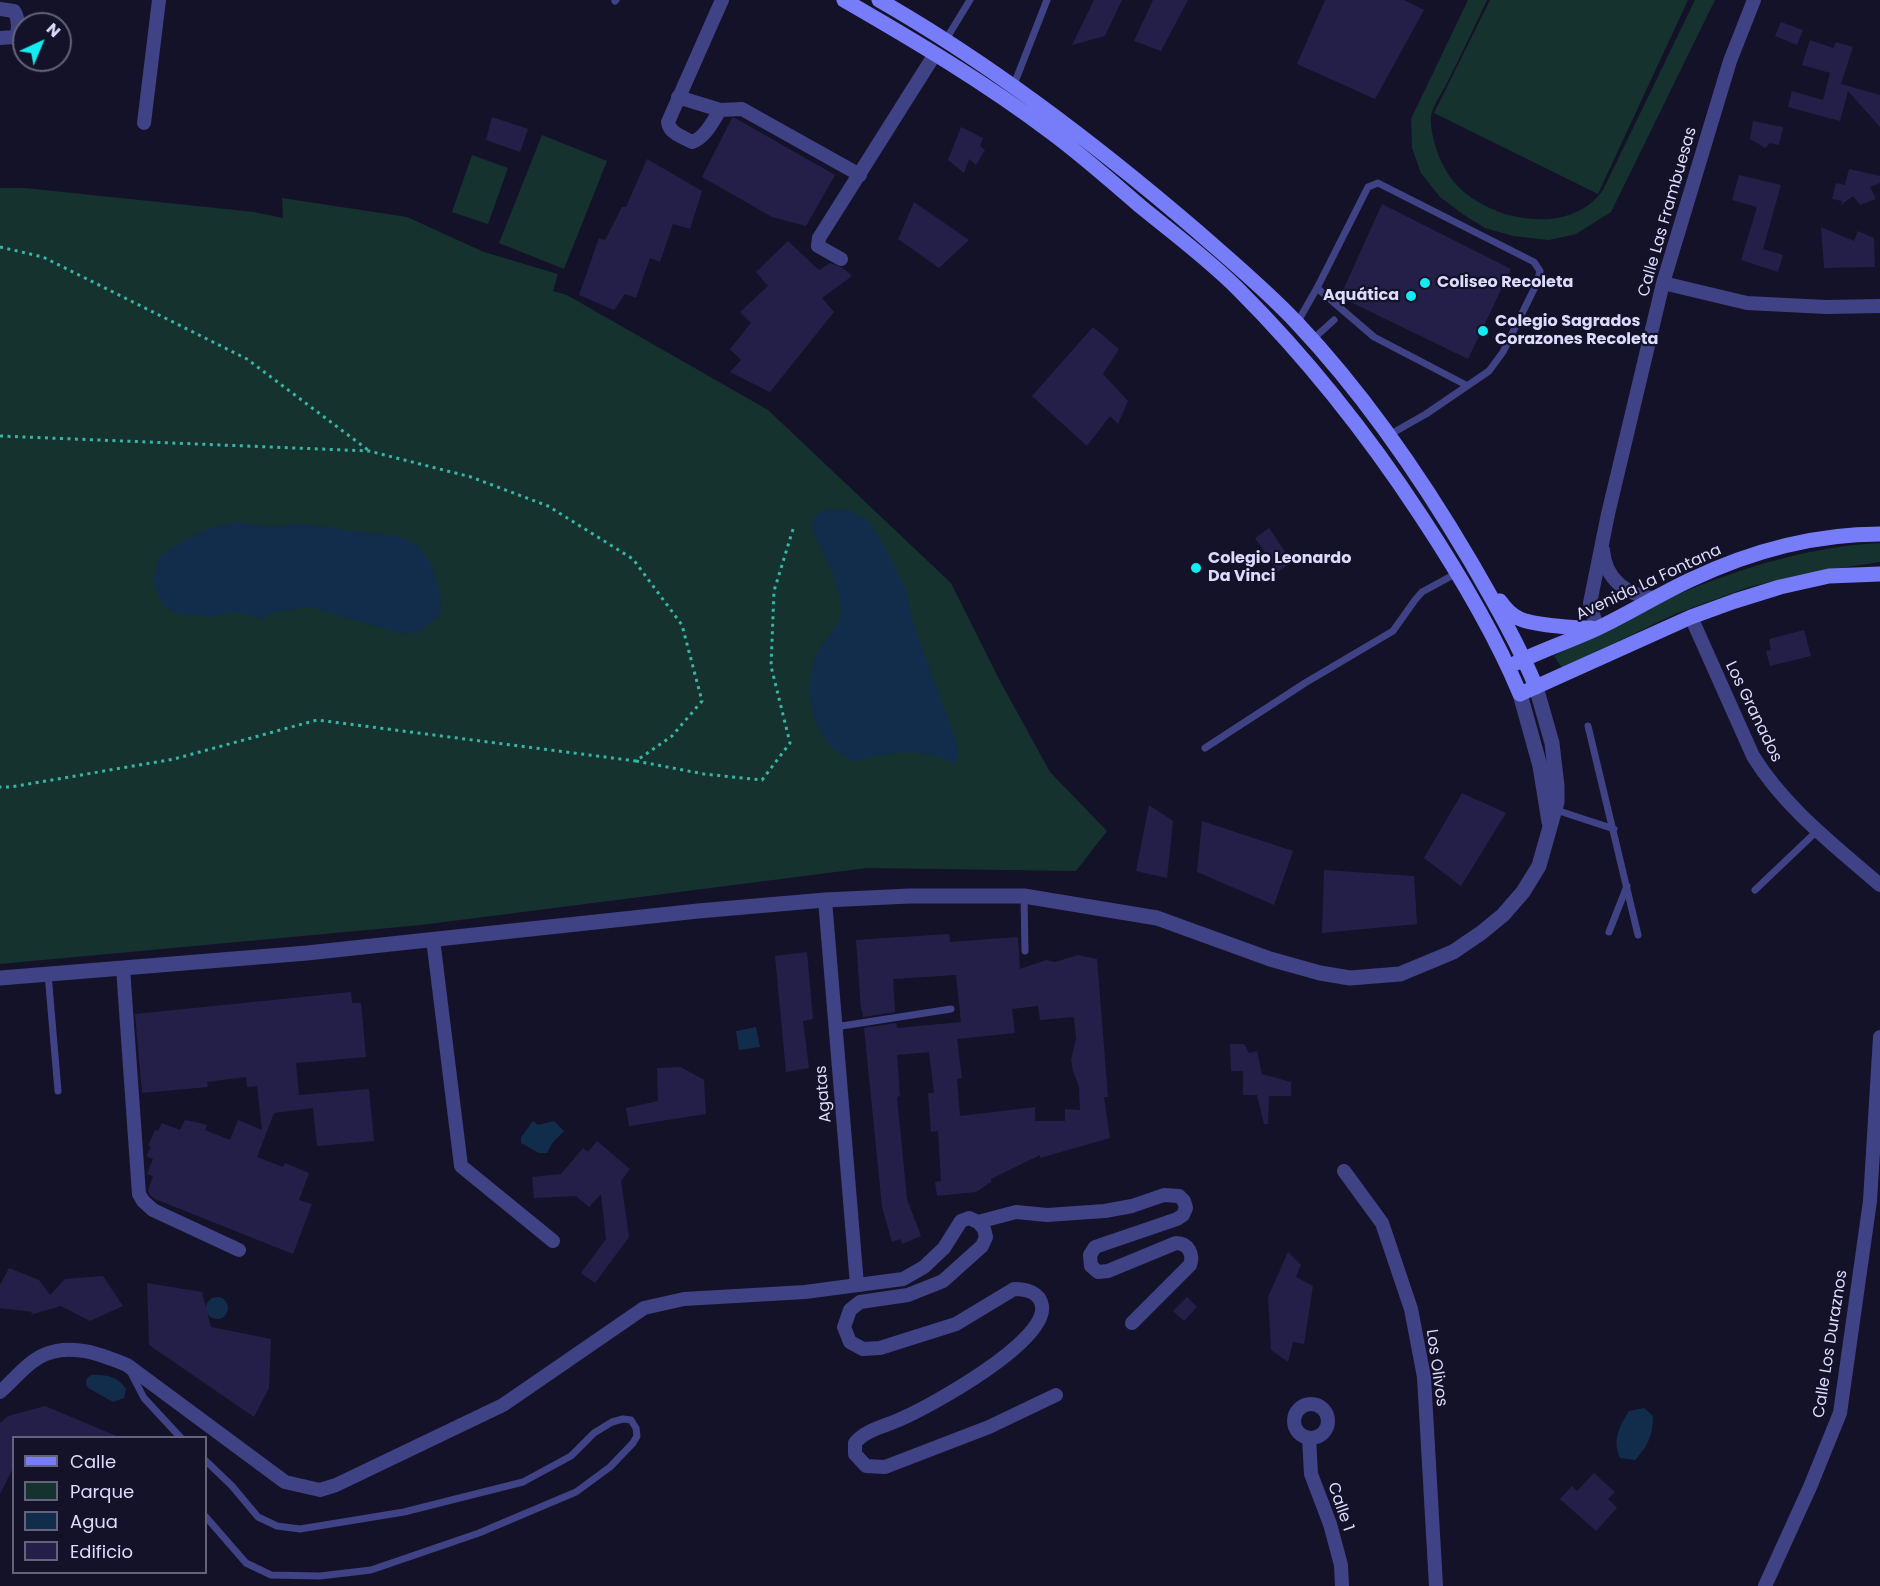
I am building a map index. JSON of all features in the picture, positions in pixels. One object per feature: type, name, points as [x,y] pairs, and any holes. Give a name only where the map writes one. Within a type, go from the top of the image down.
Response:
[{"type":"main road","points":[[844,0],[981,83],[1053,134],[1237,288],[1317,377],[1371,443],[1457,573],[1509,667],[1520,694],[1691,617],[1780,587],[1829,576],[1880,574]]},
{"type":"main road","points":[[879,0],[1013,87],[1133,176],[1266,292],[1297,323],[1389,435],[1423,482],[1525,659],[1536,687]]},
{"type":"main road","name":"Avenida La Fontana","points":[[1509,667],[1597,628],[1691,580],[1720,568],[1785,546],[1833,536],[1880,534]]},
{"type":"main road","points":[[1479,576],[1509,612],[1517,618],[1527,622],[1570,628],[1597,628]]},
{"type":"street","points":[[144,123],[159,0]]},
{"type":"street","points":[[720,110],[696,141],[670,130],[668,126],[678,97],[722,0]]},
{"type":"street","name":"Calle Las Frambuesas","points":[[1597,628],[1590,603],[1663,283],[1730,61],[1754,0]]},
{"type":"street","points":[[0,9],[14,10],[18,16],[15,37],[0,38]]},
{"type":"street","points":[[842,259],[818,246],[819,238],[935,54]]},
{"type":"street","points":[[678,97],[720,110],[742,109],[860,175]]},
{"type":"street","points":[[1663,283],[1747,303],[1826,307],[1880,306]]},
{"type":"street","name":"Calle Las Frambuesas","points":[[1603,543],[1603,557],[1616,583],[1628,592],[1641,597],[1655,598]]},
{"type":"street","name":"Los Granados","points":[[1691,617],[1753,756],[1765,775],[1784,799],[1817,831],[1880,885]]},
{"type":"street","points":[[0,978],[308,953],[825,900],[910,896],[1024,896],[1157,918],[1270,959],[1320,974],[1350,978],[1400,974],[1453,952],[1503,915],[1523,892],[1539,866],[1550,828],[1551,809],[1557,786],[1552,743],[1536,687]]},
{"type":"street","points":[[1520,694],[1551,809]]},
{"type":"street","name":"Agatas","points":[[825,900],[857,1285]]},
{"type":"street","points":[[433,939],[461,1166],[553,1241]]},
{"type":"street","points":[[123,968],[140,1194],[143,1201],[153,1209],[239,1250]]},
{"type":"street","name":"Calle Los Duraznos","points":[[1765,1586],[1840,1413],[1870,1201],[1880,1037]]},
{"type":"street","name":"Los Olivos","points":[[1344,1171],[1382,1223],[1411,1309],[1424,1377],[1438,1585]]},
{"type":"street","name":"Calle Los Duraznos","points":[[1870,1201],[1880,1182]]},
{"type":"street","points":[[978,1222],[1016,1212],[1047,1215],[1105,1212],[1164,1195],[1179,1196],[1186,1208],[1183,1215],[1177,1219],[1095,1247],[1090,1255],[1091,1266],[1098,1272],[1108,1271],[1176,1243],[1182,1243],[1191,1253],[1190,1265],[1132,1323]]},
{"type":"street","points":[[0,1392],[46,1354],[67,1349],[95,1353],[127,1365],[285,1482],[320,1490],[336,1485],[503,1405],[644,1308],[684,1299],[805,1292],[903,1279],[924,1267],[944,1248],[961,1221],[969,1218],[978,1222],[984,1229],[986,1237],[982,1246],[943,1281],[908,1295],[860,1302],[850,1310],[844,1327],[850,1342],[863,1349],[880,1348],[956,1324],[1014,1290],[1023,1289],[1033,1292],[1040,1299],[1043,1309],[1040,1319],[1033,1330],[1009,1354],[968,1383],[903,1418],[860,1436],[855,1443],[855,1454],[866,1466],[885,1467],[989,1427],[1056,1395]]},
{"type":"street","name":"Calle 1","points":[[1309,1438],[1311,1474],[1330,1524],[1341,1565],[1342,1586]]},
{"type":"lane","points":[[945,41],[970,0]]},
{"type":"lane","points":[[1039,0],[1044,9]]},
{"type":"lane","points":[[1013,87],[1047,0]]},
{"type":"lane","points":[[1297,323],[1368,187],[1378,183],[1534,262],[1540,271],[1537,283],[1503,352],[1489,371],[1426,414],[1389,435]]},
{"type":"lane","points":[[1317,288],[1342,313],[1374,337],[1466,385]]},
{"type":"lane","points":[[1312,340],[1334,320]]},
{"type":"lane","points":[[1205,748],[1305,683],[1393,632],[1422,592],[1457,573]]},
{"type":"lane","points":[[1588,726],[1638,935]]},
{"type":"lane","points":[[1551,809],[1614,829]]},
{"type":"lane","points":[[1755,890],[1817,831]]},
{"type":"lane","points":[[1609,932],[1627,886]]},
{"type":"lane","points":[[1024,896],[1025,951]]},
{"type":"lane","points":[[48,974],[58,1091]]},
{"type":"lane","points":[[835,1027],[951,1010]]},
{"type":"lane","points":[[127,1365],[144,1398],[180,1436]]},
{"type":"lane","points":[[207,1462],[232,1486],[258,1517],[277,1526],[300,1529],[404,1512],[523,1482],[571,1456],[594,1433],[612,1422],[623,1419],[631,1420],[636,1428],[637,1436],[609,1467],[576,1492],[479,1533],[371,1570],[320,1576],[272,1575],[246,1563],[207,1518]]},
{"type":"path","points":[[0,247],[43,257],[247,359],[369,451]]},
{"type":"path","points":[[0,436],[369,451],[471,477],[549,506],[633,559],[682,625],[702,700],[672,736],[636,761]]},
{"type":"path","points":[[0,787],[174,759],[317,720],[636,761],[704,774],[762,780],[790,744],[771,666],[774,591],[794,526]]},
{"type":"green space","points":[[1468,0],[1487,0],[1432,112],[1431,128],[1437,152],[1450,177],[1464,192],[1483,204],[1504,213],[1526,218],[1548,219],[1569,215],[1588,205],[1603,190],[1695,0],[1715,0],[1611,212],[1576,234],[1549,240],[1513,236],[1485,228],[1440,197],[1421,173],[1412,148],[1411,119]]},
{"type":"green space","points":[[1490,0],[1688,0],[1598,194],[1434,113]]},
{"type":"green space","points":[[542,135],[607,161],[564,269],[499,243]]},
{"type":"green space","points":[[472,155],[508,168],[488,224],[452,212]]},
{"type":"green space","points":[[0,188],[25,188],[254,212],[283,218],[282,198],[407,217],[484,252],[558,274],[553,291],[567,295],[768,410],[951,583],[1001,683],[1050,772],[1107,831],[1076,871],[867,868],[421,925],[0,964]]},
{"type":"green space","points":[[1880,543],[1880,562],[1820,571],[1749,587],[1675,614],[1562,668],[1554,656],[1648,607],[1729,575],[1804,553]]},
{"type":"water","points":[[827,509],[849,510],[868,520],[886,549],[907,591],[912,620],[958,746],[956,765],[932,755],[919,753],[892,754],[854,762],[831,746],[821,733],[812,710],[811,674],[818,651],[833,631],[841,614],[834,577],[818,543],[812,523],[813,517]]},
{"type":"water","points":[[237,522],[270,527],[302,524],[401,537],[419,546],[431,564],[440,591],[441,614],[419,632],[400,633],[310,607],[274,612],[263,619],[236,612],[208,617],[180,614],[164,607],[153,582],[159,557],[186,539],[211,528]]},
{"type":"water","points":[[756,1027],[760,1047],[739,1050],[736,1031]]},
{"type":"water","points":[[533,1121],[538,1125],[554,1121],[564,1131],[553,1142],[547,1153],[539,1153],[521,1143],[521,1137]]},
{"type":"water","points":[[217,1297],[225,1300],[228,1308],[225,1316],[217,1319],[209,1316],[206,1308],[209,1300]]},
{"type":"water","points":[[91,1375],[106,1376],[119,1381],[126,1389],[124,1398],[113,1402],[88,1388],[87,1378]]},
{"type":"water","points":[[1644,1408],[1653,1416],[1649,1440],[1635,1460],[1620,1458],[1617,1439],[1622,1423],[1629,1411]]},
{"type":"building","points":[[1094,0],[1122,0],[1105,36],[1072,45]]},
{"type":"building","points":[[1153,0],[1188,0],[1161,51],[1134,41]]},
{"type":"building","points":[[1325,0],[1404,0],[1424,10],[1375,99],[1297,64]]},
{"type":"building","points":[[1781,22],[1803,30],[1797,45],[1775,36]]},
{"type":"building","points":[[1810,40],[1833,48],[1836,42],[1853,47],[1841,84],[1880,95],[1880,127],[1848,91],[1840,121],[1788,107],[1792,91],[1823,100],[1830,73],[1802,65]]},
{"type":"building","points":[[492,117],[528,129],[520,152],[486,140]]},
{"type":"building","points":[[732,118],[835,175],[806,226],[772,217],[702,177]]},
{"type":"building","points":[[1753,121],[1783,127],[1779,145],[1770,143],[1765,148],[1750,139]]},
{"type":"building","points":[[961,127],[983,138],[980,146],[985,150],[976,165],[969,159],[964,173],[948,160]]},
{"type":"building","points":[[647,159],[702,191],[690,229],[673,224],[660,262],[650,258],[636,298],[625,294],[614,310],[579,295],[599,238],[605,240],[622,207],[626,207]]},
{"type":"building","points":[[1849,169],[1880,176],[1880,183],[1870,187],[1876,199],[1860,205],[1853,196],[1841,205],[1842,201],[1832,199],[1836,183],[1845,185]]},
{"type":"building","points":[[1739,175],[1781,185],[1763,249],[1783,255],[1778,272],[1741,260],[1757,207],[1732,200]]},
{"type":"building","points":[[914,202],[969,240],[939,268],[898,239]]},
{"type":"building","name":"Coliseo Recoleta","points":[[1382,204],[1511,269],[1468,359],[1340,297]]},
{"type":"building","points":[[1821,227],[1854,241],[1858,231],[1874,238],[1875,267],[1824,268]]},
{"type":"building","points":[[788,241],[819,270],[830,263],[843,268],[852,276],[822,298],[834,312],[770,392],[730,372],[741,360],[730,349],[751,323],[740,312],[768,286],[756,272]]},
{"type":"building","points":[[1093,327],[1119,349],[1103,374],[1128,401],[1118,424],[1110,416],[1087,446],[1032,396]]},
{"type":"building","points":[[1269,528],[1292,562],[1278,572],[1255,538]]},
{"type":"building","points":[[1804,630],[1811,656],[1770,666],[1766,651],[1771,650],[1769,639]]},
{"type":"building","points":[[1462,793],[1506,813],[1461,886],[1424,858]]},
{"type":"building","points":[[1149,805],[1173,821],[1167,878],[1136,871]]},
{"type":"building","points":[[1202,821],[1293,851],[1274,905],[1197,872]]},
{"type":"building","points":[[1324,870],[1414,876],[1417,924],[1322,933]]},
{"type":"building","points":[[949,934],[950,942],[1018,937],[1020,969],[1046,960],[1055,962],[1078,955],[1097,959],[1108,1097],[1104,1097],[1110,1138],[1040,1158],[1040,1155],[991,1179],[991,1182],[976,1192],[937,1196],[935,1182],[941,1181],[938,1131],[931,1132],[928,1093],[934,1093],[929,1052],[897,1055],[900,1096],[897,1097],[907,1199],[921,1236],[902,1244],[900,1239],[892,1242],[882,1207],[864,1028],[896,1023],[897,1028],[961,1022],[956,975],[893,979],[895,1012],[863,1017],[856,940]],"holes":[[[1038,1006],[1040,1020],[1074,1017],[1076,1039],[1071,1060],[1079,1087],[1080,1110],[1065,1109],[1065,1121],[1035,1121],[1035,1107],[960,1116],[957,1079],[962,1078],[957,1039],[1015,1033],[1012,1009]]]},
{"type":"building","points":[[807,952],[813,1019],[803,1021],[809,1068],[786,1072],[775,956]]},
{"type":"building","points":[[351,992],[352,1003],[361,1003],[366,1057],[296,1063],[299,1095],[369,1089],[374,1141],[317,1146],[313,1108],[274,1113],[257,1157],[283,1167],[285,1163],[309,1173],[299,1200],[312,1204],[293,1254],[150,1195],[148,1191],[153,1176],[147,1174],[153,1159],[146,1156],[155,1130],[158,1131],[162,1123],[180,1130],[185,1120],[207,1125],[205,1130],[230,1140],[238,1120],[262,1130],[257,1086],[247,1087],[246,1077],[207,1082],[208,1087],[142,1093],[135,1014]]},
{"type":"building","points":[[1230,1044],[1244,1044],[1249,1053],[1257,1051],[1262,1074],[1291,1082],[1291,1096],[1269,1096],[1268,1124],[1264,1124],[1257,1095],[1243,1095],[1243,1071],[1231,1071]]},
{"type":"building","points":[[681,1067],[704,1080],[706,1114],[629,1126],[626,1108],[658,1101],[657,1068]]},
{"type":"building","points":[[597,1141],[630,1169],[621,1181],[629,1237],[595,1283],[581,1273],[606,1239],[601,1194],[589,1207],[576,1196],[534,1198],[532,1177],[561,1174],[583,1148],[588,1152]]},
{"type":"building","points":[[1288,1252],[1301,1265],[1296,1277],[1313,1286],[1304,1344],[1293,1342],[1288,1362],[1271,1350],[1268,1297]]},
{"type":"building","points":[[9,1268],[39,1280],[50,1295],[65,1279],[103,1276],[123,1306],[90,1321],[61,1306],[30,1315],[33,1312],[0,1308],[0,1285]]},
{"type":"building","points":[[147,1283],[202,1292],[211,1327],[271,1339],[269,1388],[254,1417],[149,1345]]},
{"type":"building","points":[[1187,1297],[1197,1307],[1184,1321],[1173,1311]]},
{"type":"building","points":[[45,1406],[117,1436],[12,1436],[12,1470],[0,1494],[0,1423],[8,1416]]},
{"type":"building","points":[[1594,1473],[1615,1492],[1608,1499],[1617,1508],[1596,1531],[1560,1499],[1572,1486],[1577,1491]]},
{"type":"place","name":"Coliseo Recoleta","points":[[1425,283]]},
{"type":"place","name":"Aquática","points":[[1411,296]]},
{"type":"place","name":"Colegio Sagrados Corazones Recoleta","points":[[1483,331]]},
{"type":"place","name":"Colegio Leonardo Da Vinci","points":[[1196,568]]}]
